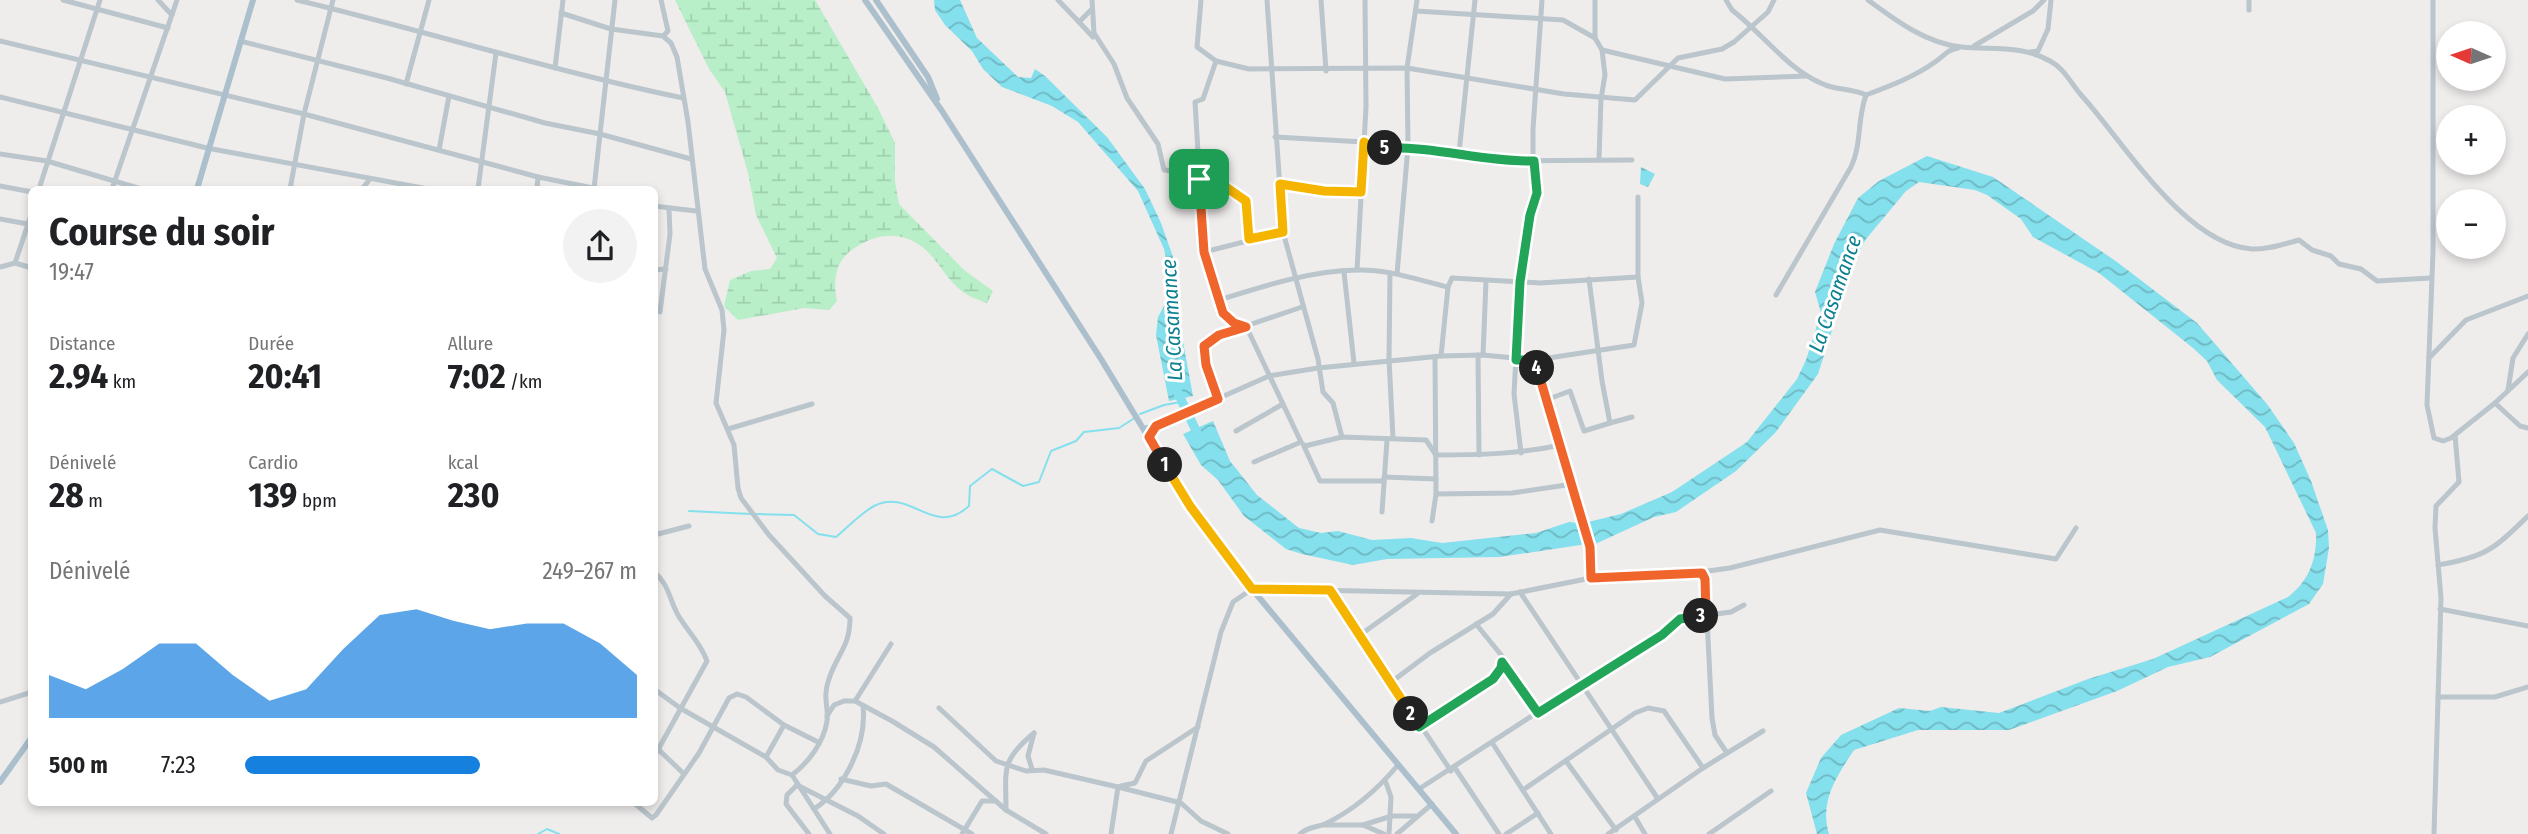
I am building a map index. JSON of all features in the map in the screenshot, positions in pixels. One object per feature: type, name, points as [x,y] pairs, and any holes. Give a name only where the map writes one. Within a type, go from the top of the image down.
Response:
[{"type":"main road","points":[[198,186],[253,0]]},
{"type":"main road","points":[[865,0],[942,111],[1190,506],[1252,589],[1456,834]]},
{"type":"main road","points":[[876,0],[928,77],[942,111]]},
{"type":"main road","points":[[0,782],[28,743]]},
{"type":"street","points":[[63,0],[168,28]]},
{"type":"street","points":[[40,186],[100,0]]},
{"type":"street","points":[[158,0],[172,15]]},
{"type":"street","points":[[113,186],[177,0]]},
{"type":"street","points":[[297,0],[420,30],[606,82],[683,99]]},
{"type":"street","points":[[290,186],[304,114],[333,0]]},
{"type":"street","points":[[406,84],[429,0]]},
{"type":"street","points":[[555,68],[563,0]]},
{"type":"street","points":[[595,186],[615,0]]},
{"type":"street","points":[[661,0],[668,31],[663,36]]},
{"type":"street","points":[[1058,0],[1098,42],[1114,64],[1128,98],[1158,144],[1164,170],[1220,183],[1246,201],[1249,239]]},
{"type":"street","points":[[1092,0],[1091,10],[1098,42]]},
{"type":"street","points":[[1200,0],[1197,47],[1216,61],[1249,69],[1326,71],[1407,68],[1601,99],[1635,100],[1678,58],[1722,49],[1768,12],[1774,0]]},
{"type":"street","points":[[1266,0],[1283,232],[1323,393],[1333,403],[1342,437]]},
{"type":"street","points":[[1321,0],[1326,71]]},
{"type":"street","points":[[1357,270],[1364,142],[1365,0]]},
{"type":"street","points":[[1382,512],[1383,479],[1390,439],[1389,359],[1393,274],[1408,147],[1407,68],[1417,0]]},
{"type":"street","points":[[1459,153],[1475,0]]},
{"type":"street","points":[[1521,453],[1514,394],[1520,282],[1530,215],[1537,193],[1534,161],[1542,0]]},
{"type":"street","points":[[1595,0],[1595,38],[1601,50],[1605,75],[1601,99],[1600,159]]},
{"type":"street","points":[[1726,0],[1732,10],[1807,76],[1825,86],[1848,87],[1866,95],[1888,89],[1936,61],[1946,50],[1974,47],[2038,51],[2048,29],[2051,0]]},
{"type":"street","points":[[1868,0],[1901,25],[1961,47]]},
{"type":"street","points":[[1974,47],[2032,11],[2044,0]]},
{"type":"street","points":[[2249,0],[2249,10]]},
{"type":"street","points":[[2433,0],[2431,278],[2427,405],[2434,438],[2443,441],[2455,435],[2528,372]]},
{"type":"street","points":[[1079,22],[1091,10]]},
{"type":"street","points":[[1416,11],[1574,23],[1595,38]]},
{"type":"street","points":[[561,13],[611,29],[663,36],[671,43],[677,57],[705,269],[722,310],[724,330],[716,403],[737,458],[741,498],[769,535],[825,596],[850,618],[850,638],[829,678],[823,702],[827,716]]},
{"type":"street","points":[[0,41],[80,63],[152,77],[222,97],[304,114],[581,186]]},
{"type":"street","points":[[240,41],[691,159]]},
{"type":"street","points":[[1601,50],[1725,79],[1807,76]]},
{"type":"street","points":[[2027,52],[2051,61],[2063,72],[2149,180],[2186,216],[2214,236],[2251,250],[2299,240],[2312,250],[2331,256],[2339,264],[2361,268],[2376,281],[2431,278]]},
{"type":"street","points":[[478,186],[496,53]]},
{"type":"street","points":[[1216,61],[1203,99],[1195,102],[1204,252],[1223,313],[1234,323],[1246,327],[1320,481],[1436,479]]},
{"type":"street","points":[[1776,295],[1857,154],[1859,113],[1866,95]]},
{"type":"street","points":[[439,150],[449,96]]},
{"type":"street","points":[[0,97],[207,148],[411,186]]},
{"type":"street","points":[[1275,138],[1364,142],[1375,149],[1408,147],[1508,161],[1632,160]]},
{"type":"street","points":[[0,154],[47,161],[131,186]]},
{"type":"street","points":[[537,186],[538,177]]},
{"type":"street","points":[[364,186],[370,179]]},
{"type":"street","points":[[1280,184],[1324,191],[1361,192]]},
{"type":"street","points":[[0,186],[28,191]]},
{"type":"street","points":[[1143,428],[1156,426],[1269,376],[1389,359],[1480,355],[1535,360],[1634,345],[1642,303],[1638,277],[1638,197]]},
{"type":"street","points":[[658,207],[696,211]]},
{"type":"street","points":[[660,312],[666,269],[669,210]]},
{"type":"street","points":[[0,219],[28,224],[15,263]]},
{"type":"street","points":[[24,230],[28,231]]},
{"type":"street","points":[[1204,252],[1283,232]]},
{"type":"street","points":[[0,267],[15,263],[28,267]]},
{"type":"street","points":[[658,270],[666,269]]},
{"type":"street","points":[[1219,300],[1295,277],[1357,270],[1393,274],[1448,287]]},
{"type":"street","points":[[1344,272],[1354,363]]},
{"type":"street","points":[[1432,521],[1436,494],[1438,356],[1448,287],[1452,278],[1520,282],[1638,277]]},
{"type":"street","points":[[1589,279],[1610,423]]},
{"type":"street","points":[[1479,455],[1480,355],[1486,281]]},
{"type":"street","points":[[2429,358],[2466,320],[2528,296]]},
{"type":"street","points":[[1218,399],[1206,365],[1204,346],[1219,335],[1302,307]]},
{"type":"street","points":[[2508,390],[2513,358],[2525,343],[2528,334]]},
{"type":"street","points":[[1535,360],[1590,547],[1591,578]]},
{"type":"street","points":[[1546,400],[1570,391],[1584,431],[1632,417]]},
{"type":"street","points":[[2495,403],[2520,426],[2528,428]]},
{"type":"street","points":[[728,429],[812,404]]},
{"type":"street","points":[[1236,431],[1283,404]]},
{"type":"street","points":[[1149,437],[1156,426]]},
{"type":"street","points":[[2434,834],[2440,609],[2436,506],[2459,482],[2455,435]]},
{"type":"street","points":[[1254,462],[1303,444],[1342,437],[1426,440],[1436,455]]},
{"type":"street","points":[[1436,455],[1521,453],[1561,444]]},
{"type":"street","points":[[1436,494],[1512,494],[1573,484]]},
{"type":"street","points":[[2438,565],[2467,560],[2483,553],[2505,541],[2528,516]]},
{"type":"street","points":[[658,534],[689,526]]},
{"type":"street","points":[[1171,834],[1181,803],[1222,632],[1233,602],[1252,589],[1511,594],[1591,578],[1702,573],[1880,530],[2056,559],[2076,528]]},
{"type":"street","points":[[1705,579],[1712,571]]},
{"type":"street","points":[[1702,573],[1705,579],[1712,718],[1715,735],[1727,753]]},
{"type":"street","points":[[658,576],[668,587],[678,616],[702,644],[707,661],[659,750],[684,774]]},
{"type":"street","points":[[1330,590],[1419,727],[1499,834]]},
{"type":"street","points":[[1520,592],[1658,799]]},
{"type":"street","points":[[1360,635],[1418,593]]},
{"type":"street","points":[[1390,683],[1493,614],[1511,594]]},
{"type":"street","points":[[1419,789],[1662,635],[1680,619],[1731,612],[1744,605]]},
{"type":"street","points":[[2440,609],[2528,626]]},
{"type":"street","points":[[1419,727],[1493,679],[1501,668],[1502,656],[1476,624]]},
{"type":"street","points":[[855,701],[891,644]]},
{"type":"street","points":[[1502,662],[1538,713]]},
{"type":"street","points":[[2438,697],[2495,697],[2528,687]]},
{"type":"street","points":[[658,692],[680,708],[715,725],[766,757],[778,770],[792,775],[830,834]]},
{"type":"street","points":[[0,702],[28,693]]},
{"type":"street","points":[[638,806],[652,818],[684,774],[729,698],[737,694],[746,697],[785,725],[818,742]]},
{"type":"street","points":[[792,775],[807,764],[834,705],[855,701],[934,747],[1006,810],[1046,834]]},
{"type":"street","points":[[814,809],[827,801],[856,755],[862,732],[863,706]]},
{"type":"street","points":[[939,708],[991,758],[1006,765],[1027,771],[1032,769],[1091,779],[1181,803],[1201,821],[1228,834]]},
{"type":"street","points":[[1523,790],[1648,708],[1664,711],[1703,768]]},
{"type":"street","points":[[766,757],[785,725]]},
{"type":"street","points":[[1118,787],[1135,783],[1146,761],[1198,727]]},
{"type":"street","points":[[1608,834],[1703,768],[1763,731]]},
{"type":"street","points":[[1006,810],[1006,765],[1034,733],[1028,756],[1032,769]]},
{"type":"street","points":[[1493,744],[1551,834]]},
{"type":"street","points":[[1566,761],[1616,830]]},
{"type":"street","points":[[1323,825],[1363,802],[1398,765]]},
{"type":"street","points":[[841,779],[871,786],[886,784],[963,832],[972,834]]},
{"type":"street","points":[[1385,780],[1392,816],[1389,834]]},
{"type":"street","points":[[797,785],[884,834]]},
{"type":"street","points":[[797,785],[787,795],[786,804],[809,834]]},
{"type":"street","points":[[1111,834],[1118,787]]},
{"type":"street","points":[[1709,834],[1772,791]]},
{"type":"street","points":[[963,832],[982,801],[996,801]]},
{"type":"street","points":[[1397,834],[1432,804]]},
{"type":"street","points":[[1506,834],[1538,813]]},
{"type":"street","points":[[1300,834],[1310,826],[1363,825],[1392,816],[1415,816]]},
{"type":"street","points":[[1635,817],[1645,834]]},
{"type":"street","points":[[1363,825],[1384,834]]},
{"type":"green space","points":[[675,0],[815,0],[878,108],[895,143],[895,181],[899,204],[964,270],[993,291],[987,303],[958,288],[932,256],[918,244],[898,236],[888,236],[868,241],[844,257],[836,274],[837,301],[829,310],[804,308],[738,320],[724,306],[730,280],[751,271],[770,269],[777,258],[756,215],[748,173],[725,92],[709,69]]},
{"type":"water","points":[[934,0],[960,0],[977,38],[1018,77],[1031,78],[1035,69],[1045,76],[1107,137],[1145,189],[1161,223],[1178,271],[1176,304],[1193,396],[1169,401],[1156,335],[1158,317],[1169,297],[1171,281],[1164,249],[1138,191],[1078,122],[1052,106],[1002,87],[983,69],[972,51],[945,25],[935,10]]},
{"type":"water","points":[[1927,156],[1993,177],[2117,262],[2197,323],[2267,404],[2294,443],[2328,530],[2329,548],[2323,584],[2309,604],[2210,657],[2168,667],[2117,691],[2009,730],[1918,730],[1854,750],[1831,789],[1826,811],[1829,834],[1817,834],[1806,793],[1821,758],[1841,735],[1899,708],[1930,711],[1941,707],[1999,713],[2088,679],[2153,659],[2288,597],[2306,577],[2315,552],[2316,533],[2265,427],[2217,380],[2207,361],[2099,273],[2033,237],[2021,219],[1987,195],[1975,190],[1919,182],[1906,191],[1866,239],[1855,259],[1818,374],[1775,433],[1736,471],[1676,512],[1654,517],[1593,545],[1588,522],[1621,514],[1672,492],[1747,442],[1797,379],[1806,360],[1821,313],[1815,292],[1834,244],[1858,198],[1879,181]]},
{"type":"water","points":[[1641,167],[1655,174],[1648,187],[1640,184]]},
{"type":"water","points":[[1213,421],[1230,461],[1257,495],[1299,528],[1321,533],[1338,531],[1372,540],[1411,538],[1442,543],[1536,533],[1569,522],[1579,523],[1587,544],[1500,557],[1387,559],[1353,565],[1286,549],[1244,516],[1218,480],[1201,465],[1183,434]]},
{"type":"waterway","name":"La Casamance","points":[[1176,389],[1200,439]]},
{"type":"waterway","points":[[1140,414],[1181,402]]},
{"type":"waterway","points":[[756,514],[794,515],[818,534],[836,537],[869,509],[887,502],[911,506],[933,515],[956,515],[969,506],[970,486],[992,469],[1023,486],[1039,482],[1051,451],[1076,441],[1084,432],[1119,428],[1133,419]]},
{"type":"waterway","points":[[689,511],[751,514]]},
{"type":"waterway","points":[[538,834],[547,829],[559,834]]},
{"type":"route","points":[[1364,142],[1375,149],[1408,147],[1508,161],[1534,161],[1533,176],[1537,193],[1530,215],[1520,282],[1516,360],[1535,360],[1590,547],[1591,578],[1702,573],[1705,579],[1706,615],[1680,619],[1640,650],[1615,662],[1538,713],[1502,662],[1493,679],[1461,697],[1419,727],[1330,590],[1252,589],[1190,506],[1149,437],[1156,426],[1165,421],[1218,399],[1206,365],[1204,346],[1219,335],[1246,327],[1234,323],[1223,313],[1204,252],[1199,179],[1220,183],[1245,199],[1249,239],[1283,232],[1280,184],[1324,191],[1361,192],[1364,142]]}]
